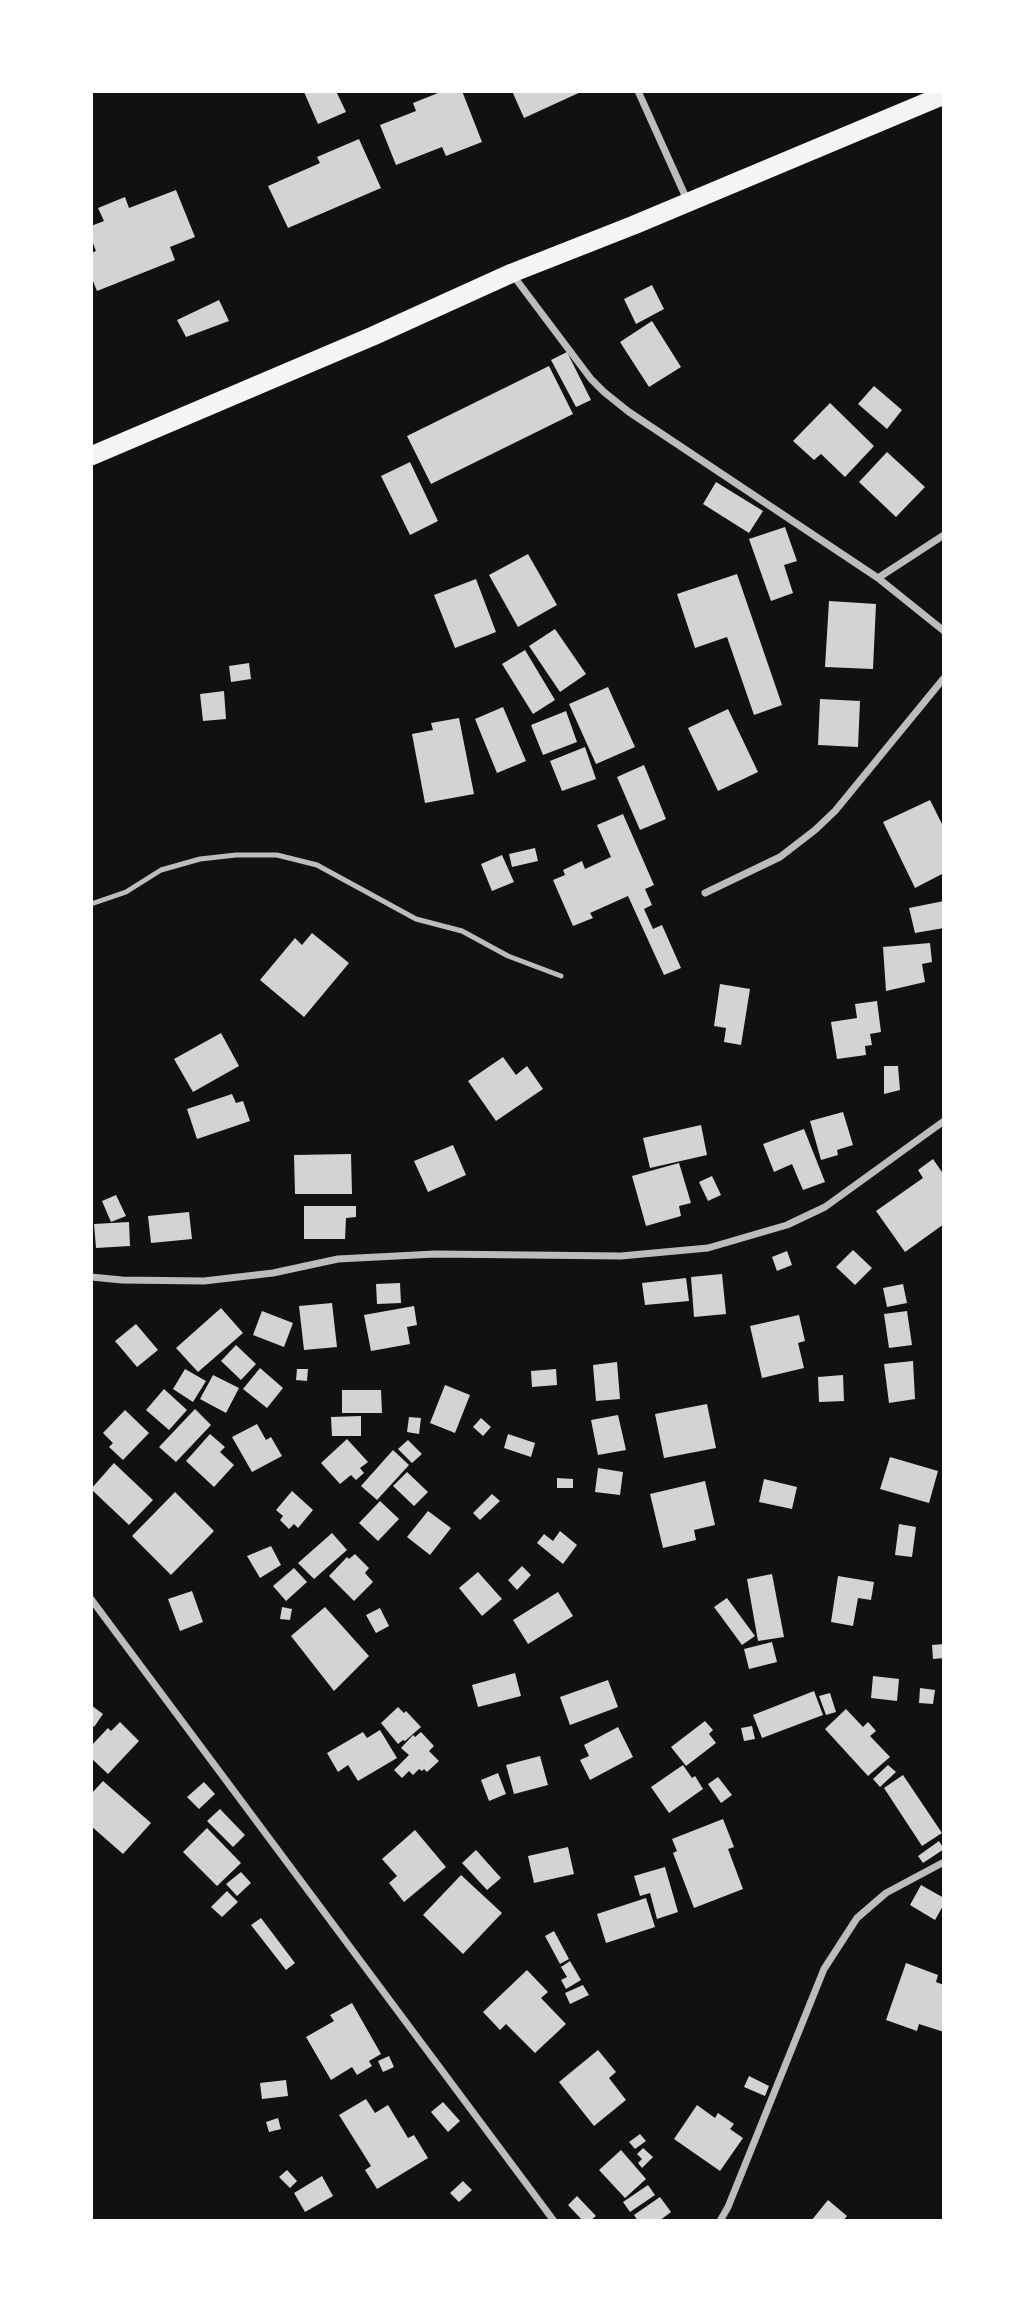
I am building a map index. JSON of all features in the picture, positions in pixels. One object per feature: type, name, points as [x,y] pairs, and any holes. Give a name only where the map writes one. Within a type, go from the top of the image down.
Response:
[{"type":"highway","points":[[91,456],[361,341],[512,273],[688,203],[944,95]]},
{"type":"street","points":[[638,91],[688,203]]},
{"type":"street","points":[[512,273],[591,379],[604,392],[629,412],[878,578],[944,631]]},
{"type":"street","points":[[878,578],[944,535]]},
{"type":"street","points":[[705,893],[780,857],[815,830],[835,811],[944,678]]},
{"type":"street","points":[[91,1277],[204,1281],[273,1273],[338,1259],[435,1254],[621,1256],[708,1248],[787,1225],[825,1207],[944,1121]]},
{"type":"street","points":[[91,1600],[554,2221]]},
{"type":"street","points":[[720,2221],[824,1969],[857,1918],[886,1893],[944,1862]]},
{"type":"lane","points":[[91,904],[126,892],[161,870],[201,859],[236,855],[277,855],[317,864],[416,919],[461,931],[508,956],[561,976]]},
{"type":"building","points":[[336,91],[346,112],[318,124],[304,92]]},
{"type":"building","points":[[443,91],[462,91],[482,142],[446,156],[442,147],[396,165],[380,125],[416,111],[413,103]]},
{"type":"building","points":[[512,91],[583,91],[524,118]]},
{"type":"building","points":[[359,139],[381,188],[288,228],[268,186],[320,163],[317,157]]},
{"type":"building","points":[[176,190],[195,237],[170,247],[175,260],[97,291],[91,276],[91,253],[96,251],[91,238],[91,226],[104,221],[98,208],[125,197],[129,208]]},
{"type":"building","points":[[652,285],[664,309],[636,324],[624,299]]},
{"type":"building","points":[[219,300],[229,321],[186,337],[177,320]]},
{"type":"building","points":[[652,321],[681,367],[649,387],[620,342]]},
{"type":"building","points":[[567,352],[591,400],[576,407],[551,360]]},
{"type":"building","points":[[549,366],[573,414],[431,484],[407,436]]},
{"type":"building","points":[[874,386],[902,410],[887,429],[858,404]]},
{"type":"building","points":[[830,403],[874,446],[845,477],[821,454],[814,460],[793,441]]},
{"type":"building","points":[[887,452],[925,487],[896,517],[859,482]]},
{"type":"building","points":[[410,462],[438,521],[410,535],[381,476]]},
{"type":"building","points":[[716,482],[763,511],[749,533],[703,504]]},
{"type":"building","points":[[785,527],[797,561],[784,565],[793,593],[771,601],[749,539]]},
{"type":"building","points":[[528,554],[557,605],[518,627],[489,575]]},
{"type":"building","points":[[737,574],[782,705],[754,715],[727,637],[695,648],[677,594]]},
{"type":"building","points":[[476,579],[496,632],[455,648],[434,595]]},
{"type":"building","points":[[829,601],[876,604],[873,669],[825,667]]},
{"type":"building","points":[[555,629],[586,674],[560,692],[529,646]]},
{"type":"building","points":[[525,650],[555,700],[533,714],[502,664]]},
{"type":"building","points":[[249,663],[251,679],[231,682],[229,666]]},
{"type":"building","points":[[608,687],[635,747],[596,764],[569,704]]},
{"type":"building","points":[[224,691],[226,719],[203,721],[200,694]]},
{"type":"building","points":[[820,699],[860,701],[858,747],[818,745]]},
{"type":"building","points":[[503,707],[526,761],[497,773],[475,719]]},
{"type":"building","points":[[728,709],[758,772],[718,791],[688,728]]},
{"type":"building","points":[[566,711],[577,742],[543,755],[531,725]]},
{"type":"building","points":[[459,718],[474,794],[425,803],[412,734],[433,730],[431,723]]},
{"type":"building","points":[[585,747],[596,779],[562,791],[550,761]]},
{"type":"building","points":[[644,765],[666,819],[640,830],[617,777]]},
{"type":"building","points":[[930,800],[944,828],[944,873],[915,888],[883,822]]},
{"type":"building","points":[[623,814],[654,885],[645,889],[652,905],[644,909],[653,929],[662,925],[681,968],[664,975],[628,896],[590,913],[593,918],[573,926],[553,880],[565,875],[563,870],[582,861],[585,869],[611,857],[597,825]]},
{"type":"building","points":[[535,848],[538,861],[512,867],[509,854]]},
{"type":"building","points":[[502,855],[514,882],[492,891],[481,864]]},
{"type":"building","points":[[944,901],[944,928],[915,933],[909,908]]},
{"type":"building","points":[[312,933],[349,963],[304,1017],[260,980],[295,938],[302,945]]},
{"type":"building","points":[[930,943],[932,962],[922,964],[925,982],[886,991],[883,947]]},
{"type":"building","points":[[720,984],[750,989],[741,1045],[724,1042],[726,1028],[714,1026]]},
{"type":"building","points":[[877,1001],[881,1032],[870,1034],[872,1045],[865,1046],[866,1055],[837,1059],[831,1022],[857,1018],[855,1004]]},
{"type":"building","points":[[221,1033],[239,1066],[193,1092],[174,1059]]},
{"type":"building","points":[[503,1057],[516,1075],[527,1066],[543,1089],[496,1121],[468,1081]]},
{"type":"building","points":[[884,1066],[898,1066],[900,1090],[884,1094]]},
{"type":"building","points":[[232,1094],[236,1103],[243,1101],[250,1121],[197,1139],[187,1109]]},
{"type":"building","points":[[843,1112],[853,1145],[837,1150],[838,1155],[821,1160],[810,1121]]},
{"type":"building","points":[[701,1125],[707,1155],[650,1168],[643,1138]]},
{"type":"building","points":[[804,1129],[825,1182],[803,1190],[792,1164],[774,1172],[763,1144]]},
{"type":"building","points":[[453,1145],[466,1175],[428,1192],[414,1161]]},
{"type":"building","points":[[351,1154],[352,1194],[295,1194],[294,1155]]},
{"type":"building","points":[[933,1159],[944,1175],[944,1224],[905,1252],[876,1211],[923,1178],[918,1170]]},
{"type":"building","points":[[679,1163],[691,1203],[679,1206],[681,1216],[646,1226],[632,1176]]},
{"type":"building","points":[[712,1176],[721,1195],[708,1201],[699,1182]]},
{"type":"building","points":[[116,1195],[126,1216],[111,1222],[102,1201]]},
{"type":"building","points":[[304,1206],[356,1206],[356,1217],[346,1218],[345,1239],[304,1239]]},
{"type":"building","points":[[189,1212],[192,1239],[151,1243],[148,1216]]},
{"type":"building","points":[[129,1222],[130,1246],[96,1248],[94,1224]]},
{"type":"building","points":[[853,1250],[872,1268],[855,1285],[836,1267]]},
{"type":"building","points":[[787,1251],[792,1265],[777,1271],[772,1257]]},
{"type":"building","points":[[722,1274],[726,1314],[694,1317],[691,1277]]},
{"type":"building","points":[[686,1278],[689,1301],[645,1305],[642,1283]]},
{"type":"building","points":[[400,1283],[401,1303],[377,1304],[376,1284]]},
{"type":"building","points":[[903,1284],[907,1303],[887,1307],[883,1288]]},
{"type":"building","points":[[332,1303],[337,1347],[304,1350],[299,1306]]},
{"type":"building","points":[[414,1306],[417,1325],[407,1327],[410,1344],[371,1351],[364,1315]]},
{"type":"building","points":[[221,1308],[243,1333],[198,1372],[176,1348]]},
{"type":"building","points":[[262,1311],[293,1323],[284,1347],[253,1335]]},
{"type":"building","points":[[907,1311],[912,1345],[889,1348],[884,1314]]},
{"type":"building","points":[[799,1315],[805,1341],[798,1343],[804,1368],[762,1378],[750,1326]]},
{"type":"building","points":[[136,1324],[158,1350],[137,1367],[115,1341]]},
{"type":"building","points":[[236,1345],[256,1364],[241,1380],[221,1361]]},
{"type":"building","points":[[913,1361],[915,1399],[889,1403],[884,1364]]},
{"type":"building","points":[[617,1362],[620,1399],[596,1401],[593,1365]]},
{"type":"building","points":[[260,1368],[283,1388],[267,1408],[243,1389]]},
{"type":"building","points":[[185,1369],[206,1381],[193,1402],[173,1389]]},
{"type":"building","points":[[297,1369],[308,1369],[307,1381],[296,1380]]},
{"type":"building","points":[[556,1369],[557,1385],[532,1387],[531,1371]]},
{"type":"building","points":[[213,1375],[239,1388],[226,1413],[200,1399]]},
{"type":"building","points":[[843,1375],[844,1401],[819,1402],[818,1377]]},
{"type":"building","points":[[445,1385],[470,1395],[455,1433],[430,1423]]},
{"type":"building","points":[[164,1389],[187,1410],[169,1430],[146,1410]]},
{"type":"building","points":[[342,1390],[381,1390],[382,1413],[342,1413]]},
{"type":"building","points":[[707,1404],[716,1448],[664,1458],[655,1414]]},
{"type":"building","points":[[195,1409],[211,1425],[176,1462],[159,1447]]},
{"type":"building","points":[[125,1410],[149,1433],[123,1460],[109,1447],[113,1443],[103,1433]]},
{"type":"building","points":[[618,1415],[626,1450],[598,1455],[591,1420]]},
{"type":"building","points":[[361,1416],[361,1436],[332,1436],[331,1417]]},
{"type":"building","points":[[409,1417],[421,1418],[419,1434],[407,1432]]},
{"type":"building","points":[[481,1418],[491,1427],[483,1436],[473,1427]]},
{"type":"building","points":[[257,1424],[266,1440],[271,1437],[282,1456],[252,1472],[232,1437]]},
{"type":"building","points":[[210,1434],[225,1447],[220,1452],[234,1465],[214,1487],[186,1461]]},
{"type":"building","points":[[508,1434],[535,1443],[531,1457],[504,1448]]},
{"type":"building","points":[[347,1439],[368,1462],[360,1468],[364,1473],[356,1480],[351,1475],[340,1484],[321,1463]]},
{"type":"building","points":[[408,1440],[422,1454],[412,1463],[398,1449]]},
{"type":"building","points":[[393,1450],[409,1465],[377,1500],[361,1486]]},
{"type":"building","points":[[890,1457],[938,1471],[929,1503],[880,1489]]},
{"type":"building","points":[[114,1463],[153,1500],[129,1525],[91,1489]]},
{"type":"building","points":[[598,1468],[623,1472],[620,1495],[595,1492]]},
{"type":"building","points":[[407,1472],[428,1492],[414,1506],[393,1486]]},
{"type":"building","points":[[557,1478],[573,1479],[573,1488],[557,1488]]},
{"type":"building","points":[[764,1479],[797,1487],[792,1509],[759,1502]]},
{"type":"building","points":[[705,1481],[715,1525],[694,1530],[696,1540],[663,1548],[650,1494]]},
{"type":"building","points":[[292,1491],[313,1510],[298,1528],[294,1524],[289,1529],[280,1520],[283,1516],[276,1510]]},
{"type":"building","points":[[175,1492],[214,1531],[171,1575],[132,1536]]},
{"type":"building","points":[[492,1494],[500,1501],[480,1520],[473,1513]]},
{"type":"building","points":[[380,1501],[399,1519],[378,1541],[359,1523]]},
{"type":"building","points":[[428,1511],[451,1528],[430,1555],[407,1537]]},
{"type":"building","points":[[899,1524],[916,1527],[912,1557],[895,1555]]},
{"type":"building","points":[[560,1531],[577,1545],[563,1564],[537,1543],[544,1534],[553,1541]]},
{"type":"building","points":[[332,1533],[347,1550],[314,1579],[298,1563]]},
{"type":"building","points":[[271,1546],[281,1565],[260,1578],[247,1556]]},
{"type":"building","points":[[355,1554],[369,1568],[365,1573],[373,1582],[354,1601],[329,1576],[347,1557],[349,1559]]},
{"type":"building","points":[[522,1566],[531,1575],[517,1590],[508,1580]]},
{"type":"building","points":[[294,1568],[307,1582],[286,1601],[273,1586]]},
{"type":"building","points":[[478,1572],[502,1599],[482,1616],[459,1588]]},
{"type":"building","points":[[772,1574],[784,1637],[758,1641],[747,1579]]},
{"type":"building","points":[[838,1576],[874,1582],[871,1600],[858,1598],[853,1626],[831,1622]]},
{"type":"building","points":[[192,1591],[203,1622],[180,1631],[168,1599]]},
{"type":"building","points":[[558,1592],[573,1616],[528,1644],[513,1620]]},
{"type":"building","points":[[727,1598],[755,1636],[742,1645],[714,1607]]},
{"type":"building","points":[[282,1607],[292,1609],[290,1620],[280,1619]]},
{"type":"building","points":[[325,1607],[369,1656],[334,1691],[291,1636]]},
{"type":"building","points":[[380,1608],[389,1626],[376,1633],[366,1615]]},
{"type":"building","points":[[772,1642],[777,1662],[749,1669],[744,1649]]},
{"type":"building","points":[[944,1644],[944,1658],[933,1659],[932,1645]]},
{"type":"building","points":[[515,1673],[521,1696],[478,1707],[472,1685]]},
{"type":"building","points":[[873,1676],[899,1679],[897,1701],[871,1698]]},
{"type":"building","points":[[608,1680],[618,1707],[570,1725],[560,1697]]},
{"type":"building","points":[[920,1688],[935,1690],[933,1704],[919,1703]]},
{"type":"building","points":[[814,1691],[823,1715],[762,1738],[753,1715]]},
{"type":"building","points":[[830,1693],[836,1712],[826,1715],[819,1696]]},
{"type":"building","points":[[91,1705],[103,1714],[94,1727],[91,1724]]},
{"type":"building","points":[[398,1707],[404,1713],[406,1711],[421,1727],[398,1744],[381,1723]]},
{"type":"building","points":[[846,1709],[863,1727],[868,1722],[876,1731],[870,1736],[890,1757],[868,1776],[825,1729]]},
{"type":"building","points":[[705,1721],[713,1730],[709,1734],[716,1743],[686,1766],[671,1747]]},
{"type":"building","points":[[120,1722],[139,1741],[108,1774],[91,1758],[91,1746],[108,1728],[111,1731]]},
{"type":"building","points":[[752,1726],[755,1739],[744,1741],[741,1728]]},
{"type":"building","points":[[618,1727],[633,1757],[590,1780],[580,1760],[589,1756],[584,1745]]},
{"type":"building","points":[[380,1730],[397,1758],[358,1781],[348,1765],[338,1772],[327,1753],[363,1732],[367,1738]]},
{"type":"building","points":[[421,1732],[434,1746],[429,1751],[439,1761],[427,1772],[419,1769],[413,1775],[409,1771],[402,1778],[394,1770],[409,1755],[401,1748],[413,1735],[415,1737]]},
{"type":"building","points":[[540,1756],[548,1785],[514,1794],[506,1765]]},
{"type":"building","points":[[683,1765],[692,1778],[695,1776],[703,1789],[669,1813],[651,1787]]},
{"type":"building","points":[[888,1765],[896,1772],[880,1787],[873,1779]]},
{"type":"building","points":[[498,1773],[506,1794],[489,1801],[481,1780]]},
{"type":"building","points":[[903,1775],[942,1833],[922,1846],[884,1788]]},
{"type":"building","points":[[718,1777],[732,1795],[721,1803],[708,1784]]},
{"type":"building","points":[[103,1781],[151,1823],[123,1854],[91,1826],[91,1794]]},
{"type":"building","points":[[204,1782],[215,1794],[199,1809],[187,1797]]},
{"type":"building","points":[[220,1809],[245,1835],[233,1847],[207,1821]]},
{"type":"building","points":[[723,1819],[734,1847],[728,1849],[743,1889],[694,1908],[673,1853],[677,1851],[672,1839]]},
{"type":"building","points":[[207,1828],[241,1863],[217,1886],[183,1852]]},
{"type":"building","points":[[415,1830],[446,1867],[404,1902],[389,1883],[397,1876],[382,1859]]},
{"type":"building","points":[[939,1841],[944,1849],[923,1863],[918,1856]]},
{"type":"building","points":[[568,1847],[574,1874],[534,1883],[528,1856]]},
{"type":"building","points":[[476,1850],[501,1878],[487,1890],[462,1863]]},
{"type":"building","points":[[665,1867],[678,1912],[657,1919],[650,1893],[640,1896],[634,1876]]},
{"type":"building","points":[[241,1872],[251,1883],[237,1896],[226,1884]]},
{"type":"building","points":[[461,1875],[502,1913],[463,1954],[423,1915]]},
{"type":"building","points":[[921,1885],[944,1898],[944,1904],[935,1920],[910,1905]]},
{"type":"building","points":[[227,1891],[238,1902],[222,1917],[211,1907]]},
{"type":"building","points":[[646,1898],[655,1927],[606,1943],[597,1914]]},
{"type":"building","points":[[261,1918],[295,1963],[286,1970],[251,1925]]},
{"type":"building","points":[[554,1931],[569,1959],[560,1964],[545,1936]]},
{"type":"building","points":[[570,1961],[581,1980],[566,1989],[561,1980],[567,1977],[561,1967]]},
{"type":"building","points":[[906,1963],[938,1975],[936,1982],[944,1985],[944,2032],[919,2024],[917,2031],[886,2020]]},
{"type":"building","points":[[527,1970],[548,1992],[541,1998],[566,2024],[535,2053],[506,2024],[500,2030],[483,2012]]},
{"type":"building","points":[[583,1985],[589,1995],[570,2004],[565,1993]]},
{"type":"building","points":[[352,2003],[381,2054],[369,2061],[372,2066],[357,2075],[352,2067],[331,2080],[306,2037],[334,2021],[330,2015]]},
{"type":"building","points":[[598,2050],[616,2072],[609,2078],[626,2100],[594,2126],[559,2082]]},
{"type":"building","points":[[389,2056],[394,2067],[383,2072],[378,2061]]},
{"type":"building","points":[[749,2076],[769,2086],[765,2096],[744,2087]]},
{"type":"building","points":[[286,2080],[288,2096],[262,2099],[260,2083]]},
{"type":"building","points":[[366,2099],[375,2113],[388,2105],[408,2138],[414,2135],[428,2158],[377,2189],[365,2170],[371,2166],[339,2115]]},
{"type":"building","points":[[443,2102],[460,2121],[448,2132],[431,2112]]},
{"type":"building","points":[[697,2105],[715,2118],[718,2113],[734,2124],[730,2129],[743,2138],[720,2171],[674,2139]]},
{"type":"building","points":[[278,2118],[281,2129],[269,2132],[266,2122]]},
{"type":"building","points":[[640,2134],[646,2141],[635,2149],[629,2142]]},
{"type":"building","points":[[643,2148],[653,2157],[642,2168],[638,2163],[642,2159],[637,2154]]},
{"type":"building","points":[[621,2150],[646,2179],[625,2198],[599,2170]]},
{"type":"building","points":[[287,2170],[297,2181],[290,2188],[279,2177]]},
{"type":"building","points":[[322,2176],[333,2196],[305,2212],[294,2193]]},
{"type":"building","points":[[463,2181],[472,2190],[459,2202],[450,2193]]},
{"type":"building","points":[[648,2185],[655,2195],[630,2212],[623,2202]]},
{"type":"building","points":[[577,2196],[596,2216],[590,2221],[583,2221],[568,2205]]},
{"type":"building","points":[[660,2197],[671,2212],[659,2221],[638,2221],[634,2215]]},
{"type":"building","points":[[828,2200],[847,2216],[843,2221],[811,2221]]}]
